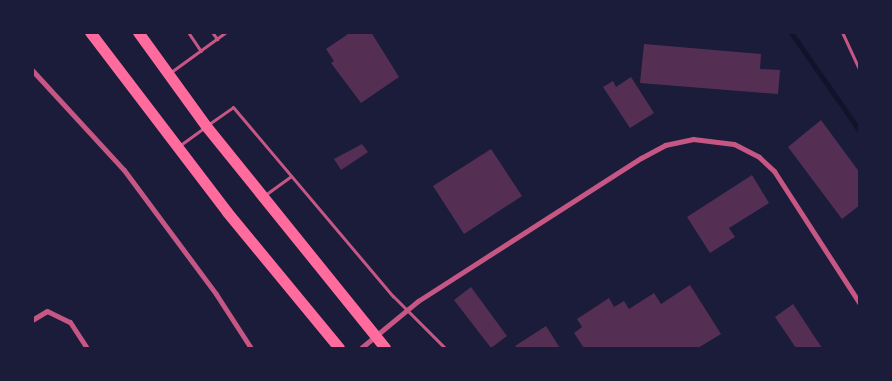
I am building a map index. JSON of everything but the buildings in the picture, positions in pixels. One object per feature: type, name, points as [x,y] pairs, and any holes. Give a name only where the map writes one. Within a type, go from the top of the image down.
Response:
[{"type":"highway","points":[[90,32],[177,148],[339,348]]},
{"type":"highway","points":[[138,32],[206,126],[386,348]]},
{"type":"street","points":[[32,70],[124,170],[216,294],[251,348]]},
{"type":"street","points":[[361,348],[408,310],[652,150],[693,139],[734,144],[771,167],[860,304]]},
{"type":"street","points":[[32,320],[47,311],[70,322],[87,348]]},
{"type":"lane","points":[[188,32],[201,51]]},
{"type":"lane","points":[[212,32],[217,39]]},
{"type":"lane","points":[[168,74],[226,32]]},
{"type":"lane","points":[[234,32],[256,32]]},
{"type":"lane","points":[[842,32],[860,71]]},
{"type":"lane","points":[[177,148],[233,106],[291,176],[408,310],[445,348]]},
{"type":"lane","points":[[262,197],[291,176]]},
{"type":"waterway","points":[[791,32],[860,131]]}]
